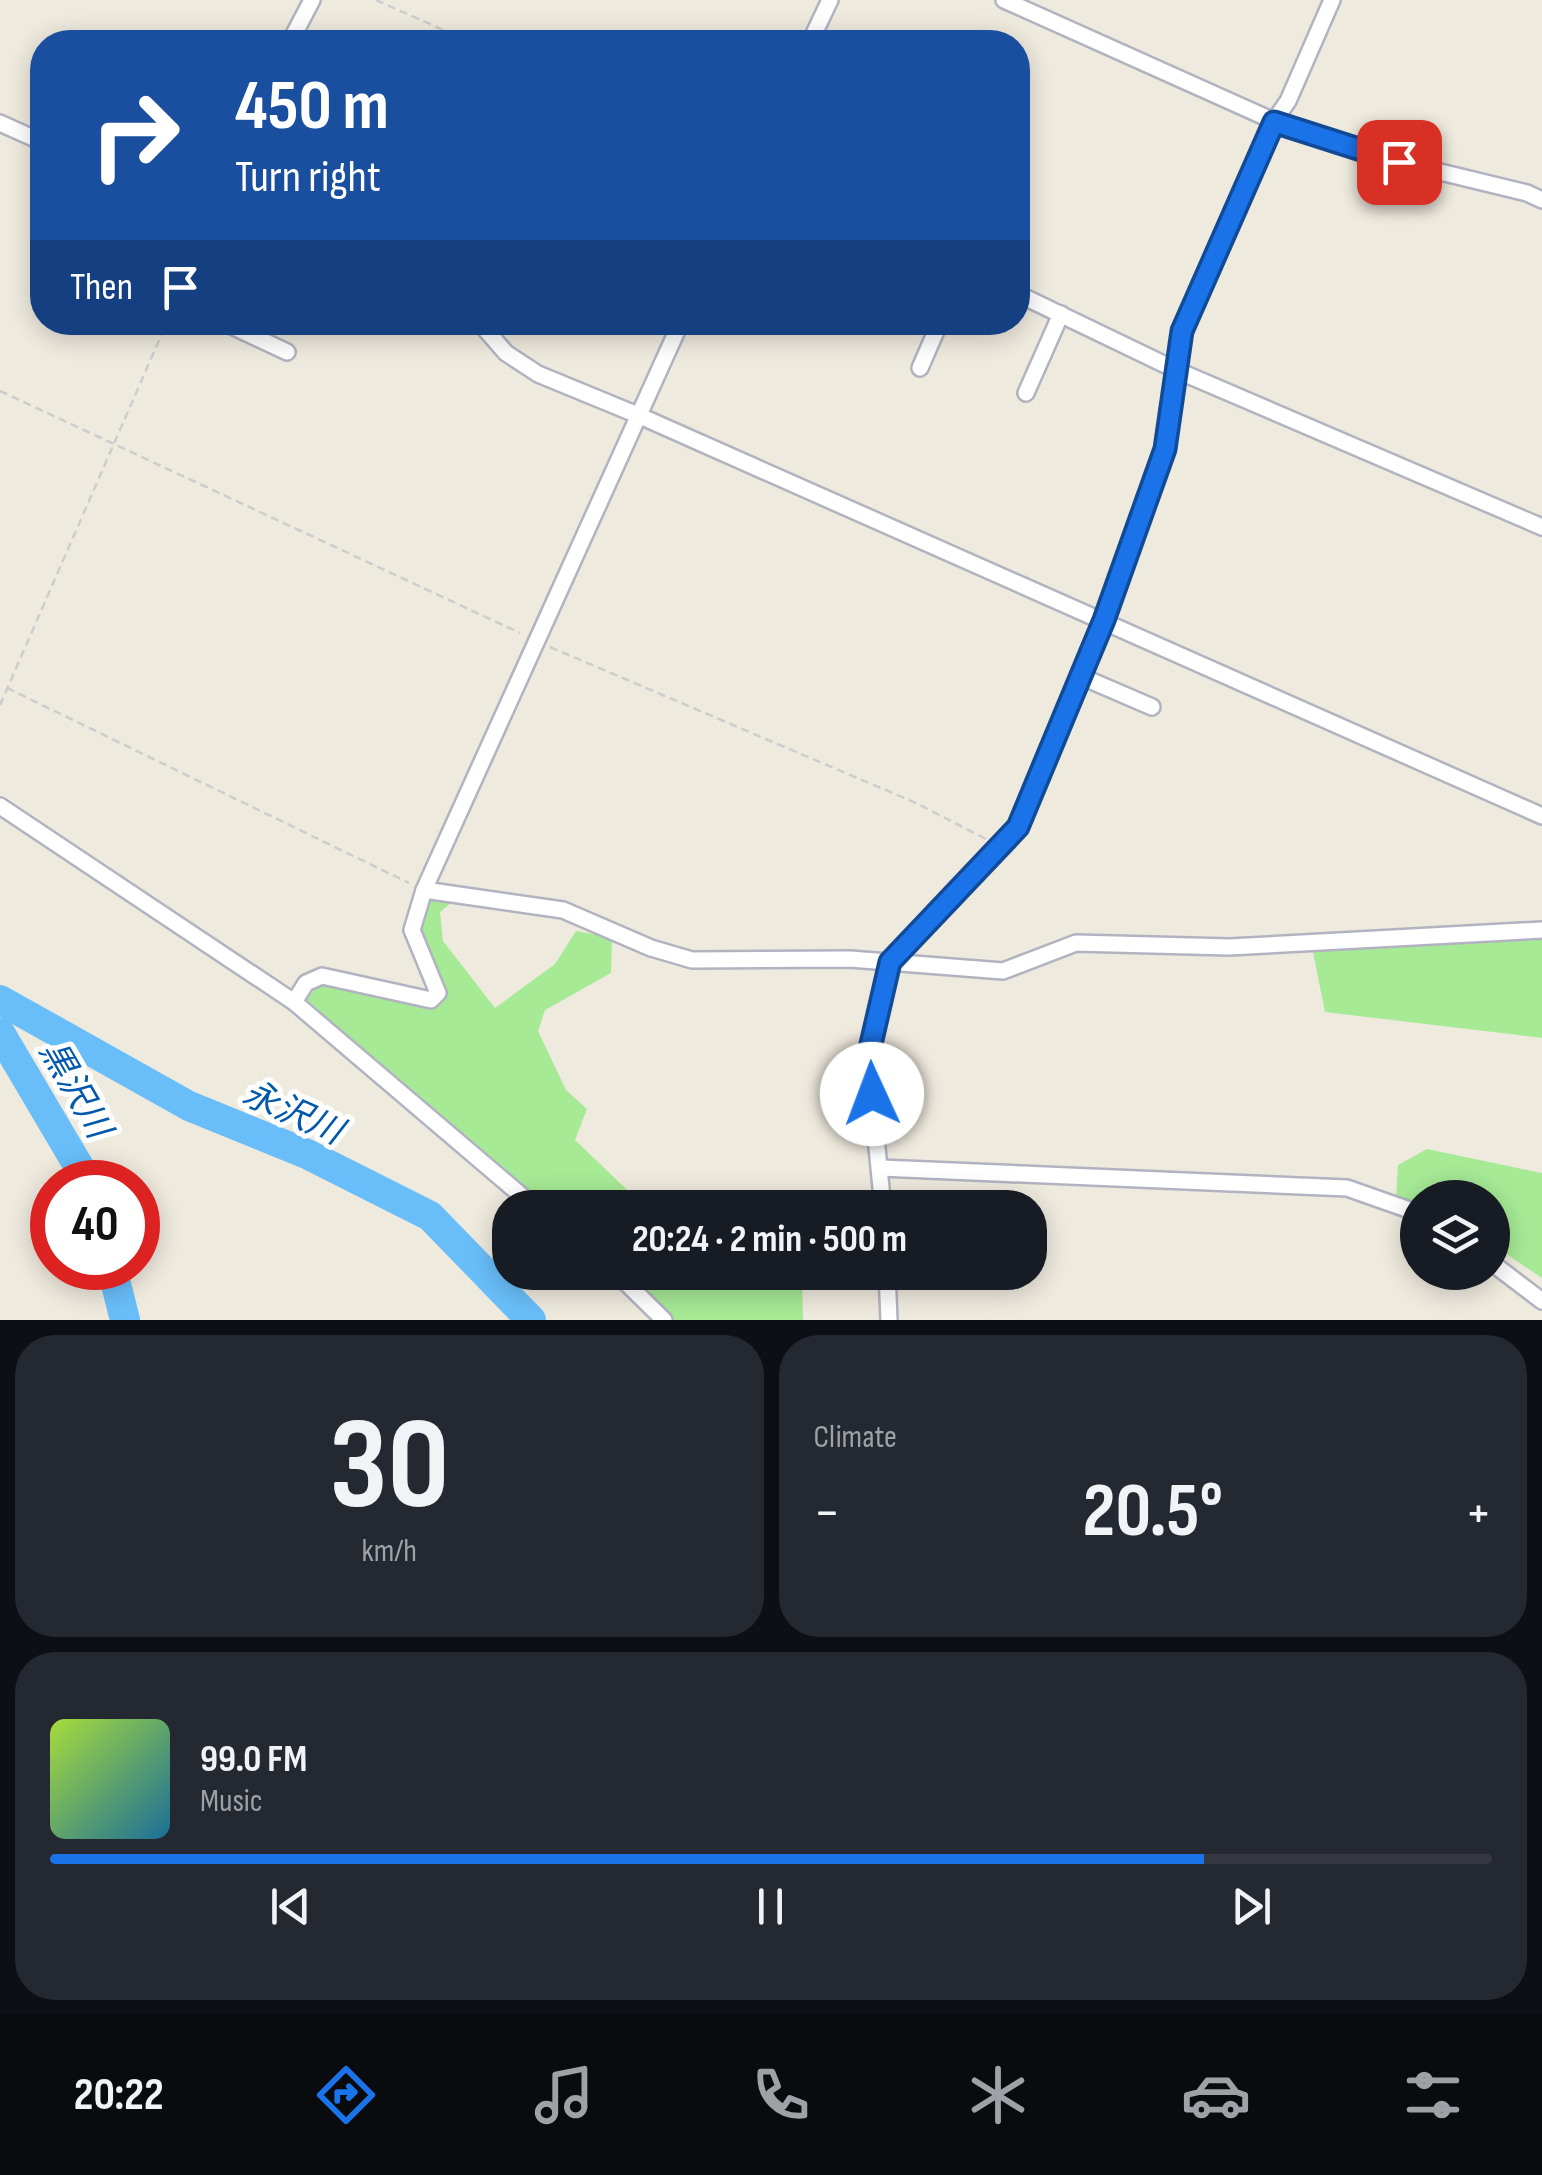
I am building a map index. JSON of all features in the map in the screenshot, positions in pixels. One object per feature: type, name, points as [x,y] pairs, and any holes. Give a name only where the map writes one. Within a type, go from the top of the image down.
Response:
[{"type":"street","points":[[296,30],[312,0]]},
{"type":"street","points":[[816,30],[830,0]]},
{"type":"street","points":[[1004,0],[1274,122],[1399,162],[1527,192],[1542,200]]},
{"type":"street","points":[[882,1190],[868,1057],[890,962],[1018,827],[1104,620],[1165,449],[1182,331],[1332,0]]},
{"type":"street","points":[[0,123],[30,137]]},
{"type":"street","points":[[1030,300],[1176,370],[1542,527]]},
{"type":"street","points":[[1026,393],[1060,314]]},
{"type":"street","points":[[251,335],[287,352]]},
{"type":"street","points":[[490,335],[506,353],[538,374],[1542,816]]},
{"type":"street","points":[[294,1002],[306,983],[322,976],[431,1000],[438,993],[412,930],[424,890],[675,335]]},
{"type":"street","points":[[920,368],[934,335]]},
{"type":"street","points":[[1080,676],[1152,707]]},
{"type":"street","points":[[0,806],[294,1002],[515,1190]]},
{"type":"street","points":[[424,890],[563,910],[651,948],[692,960],[890,962],[1003,971],[1076,943],[1229,947],[1542,930]]},
{"type":"street","points":[[881,1168],[1347,1188],[1400,1207]]},
{"type":"street","points":[[1510,1276],[1542,1300]]},
{"type":"street","points":[[633,1290],[664,1320]]},
{"type":"street","points":[[888,1290],[889,1320]]},
{"type":"path","points":[[376,0],[443,30]]},
{"type":"path","points":[[0,705],[160,335]]},
{"type":"path","points":[[0,391],[538,641],[916,804],[1000,846]]},
{"type":"path","points":[[7,688],[424,890]]},
{"type":"green space","points":[[456,899],[440,912],[443,941],[495,1008],[555,964],[576,931],[612,937],[611,973],[545,1010],[538,1031],[566,1090],[587,1109],[575,1140],[627,1190],[515,1190],[303,1002],[320,984],[431,1005],[447,992],[418,935],[428,900]]},
{"type":"green space","points":[[1542,930],[1542,1038],[1325,1012],[1311,942]]},
{"type":"green space","points":[[1427,1149],[1542,1173],[1542,1278],[1510,1256],[1510,1180],[1400,1180],[1400,1201],[1396,1199],[1398,1165]]},
{"type":"green space","points":[[628,1290],[802,1290],[803,1320],[662,1320]]},
{"type":"waterway","name":"永沢川","points":[[0,1000],[189,1106],[307,1154],[430,1216],[531,1320]]},
{"type":"waterway","name":"黒沢川","points":[[0,1033],[75,1160]]},
{"type":"waterway","name":"黒沢川","points":[[118,1290],[125,1320]]},
{"type":"route","points":[[872,1094],[868,1057],[890,962],[1018,827],[1104,620],[1165,449],[1182,331],[1274,122],[1399,162]]}]
